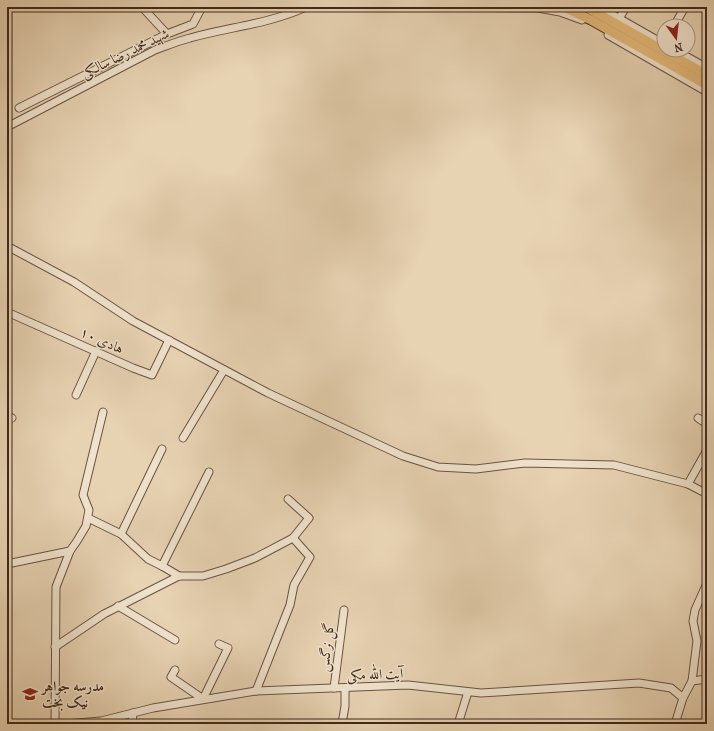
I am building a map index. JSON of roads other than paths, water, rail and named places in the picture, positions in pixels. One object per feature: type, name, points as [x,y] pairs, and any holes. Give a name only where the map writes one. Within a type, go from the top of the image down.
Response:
[{"type":"main road","points":[[564,7],[616,28],[707,75]]},
{"type":"main road","points":[[586,7],[616,28],[707,85]]},
{"type":"street","points":[[142,7],[167,34]]},
{"type":"street","points":[[19,108],[167,34],[193,24],[202,7]]},
{"type":"street","name":"شهید محمد رضا سالکی","points":[[7,127],[161,48],[190,38],[272,20],[306,7]]},
{"type":"street","points":[[428,7],[538,8],[560,12],[585,21],[616,28],[656,40]]},
{"type":"street","points":[[599,7],[616,28],[707,92]]},
{"type":"street","points":[[616,28],[626,7]]},
{"type":"street","points":[[679,18],[685,7]]},
{"type":"street","points":[[689,58],[707,68]]},
{"type":"street","points":[[7,246],[74,282],[133,322],[268,393],[403,456],[438,467],[476,469],[547,462],[614,465],[688,484],[707,494]]},
{"type":"street","name":"هادی ۱۰","points":[[7,312],[152,375],[169,340]]},
{"type":"street","points":[[76,395],[96,351]]},
{"type":"street","points":[[183,438],[224,370]]},
{"type":"street","points":[[55,724],[56,587],[70,551],[86,526],[90,510],[83,495],[103,412]]},
{"type":"street","points":[[698,418],[707,424]]},
{"type":"street","points":[[121,534],[162,449]]},
{"type":"street","points":[[688,484],[704,462],[707,450]]},
{"type":"street","points":[[162,566],[209,472]]},
{"type":"street","points":[[55,647],[104,614],[179,576],[203,576],[226,569],[255,558],[293,538],[309,518],[288,499]]},
{"type":"street","points":[[88,518],[121,534],[148,560],[179,576]]},
{"type":"street","points":[[256,691],[290,605],[294,585],[310,557],[293,538]]},
{"type":"street","points":[[7,564],[70,551]]},
{"type":"street","points":[[675,724],[683,698],[692,681],[697,641],[693,621],[695,610],[707,583]]},
{"type":"street","points":[[118,606],[175,640]]},
{"type":"street","name":"گل نرگس","points":[[334,688],[344,610]]},
{"type":"street","points":[[175,670],[171,677],[203,699],[228,648],[219,644]]},
{"type":"street","points":[[692,681],[707,679]]},
{"type":"street","name":"آیت الله مکی","points":[[65,724],[101,721],[153,708],[256,691],[408,685],[482,693],[639,683],[671,688],[683,698]]},
{"type":"street","points":[[342,724],[345,706],[345,688]]},
{"type":"street","points":[[458,724],[468,692]]},
{"type":"street","points":[[132,724],[133,713]]},
{"type":"place","name":"مدرسه جواهر نیک بخت","points":[[30,694]]}]
